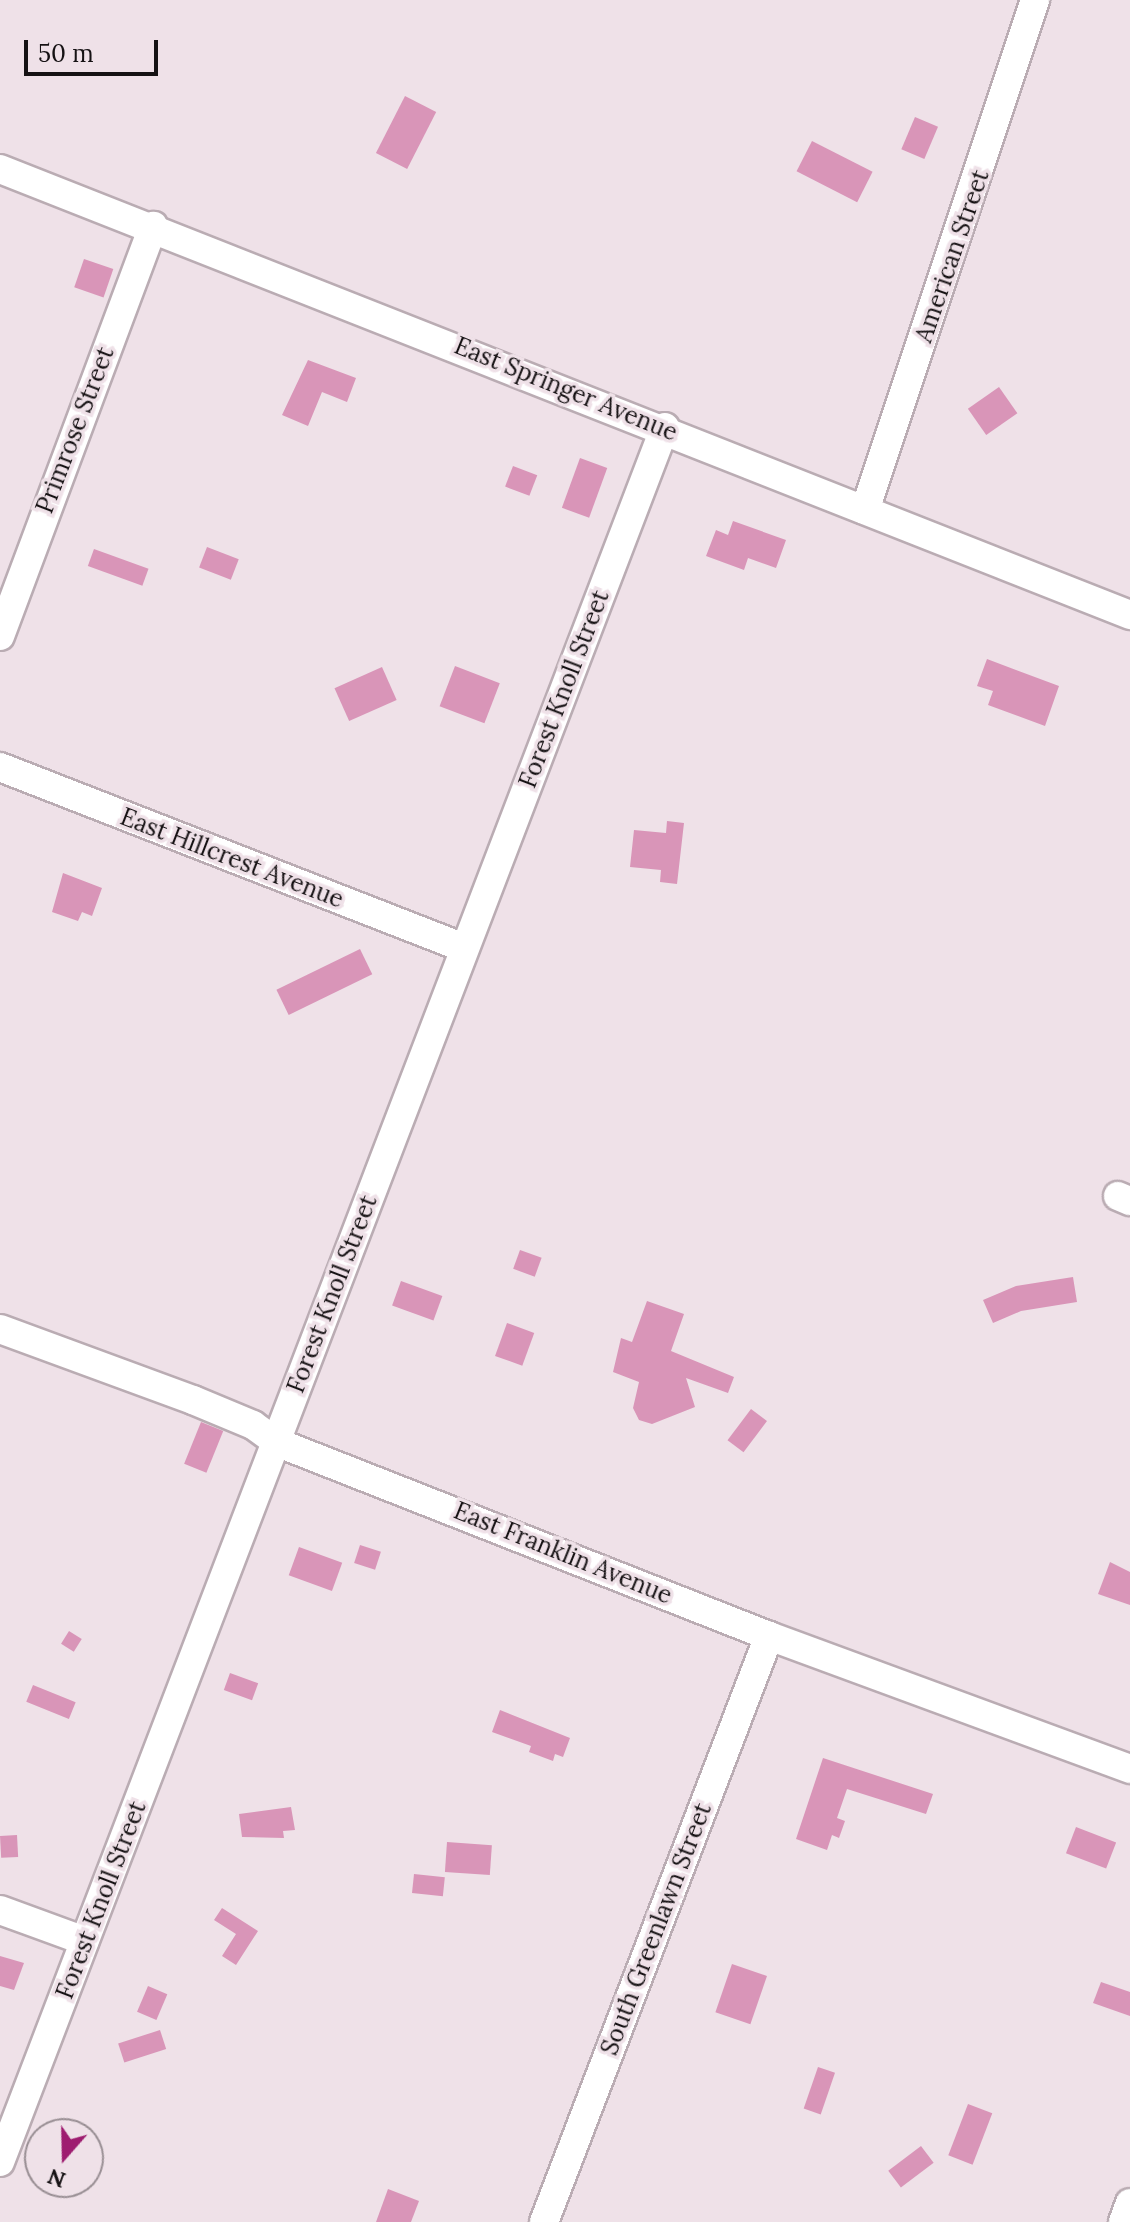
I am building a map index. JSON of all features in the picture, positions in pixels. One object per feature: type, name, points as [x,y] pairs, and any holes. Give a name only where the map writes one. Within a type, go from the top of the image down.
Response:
[{"type":"street","name":"American Street","points":[[865,510],[1035,0]]},
{"type":"street","name":"East Springer Avenue","points":[[0,169],[665,427],[1130,615]]},
{"type":"street","name":"Primrose Street","points":[[0,636],[153,226]]},
{"type":"street","name":"Forest Knoll Street","points":[[0,2162],[665,427]]},
{"type":"street","name":"East Hillcrest Avenue","points":[[0,767],[464,948]]},
{"type":"street","name":"East Franklin Avenue","points":[[0,1329],[193,1400],[253,1425],[276,1442],[769,1636],[1130,1769]]},
{"type":"street","name":"South Greenlawn Street","points":[[544,2222],[769,1636]]},
{"type":"street","points":[[0,1910],[85,1941]]},
{"type":"street","points":[[1123,2222],[1130,2203]]},
{"type":"building","points":[[405,96],[436,112],[407,169],[376,153]]},
{"type":"building","points":[[915,117],[938,127],[924,159],[901,149]]},
{"type":"building","points":[[812,141],[873,172],[857,202],[797,171]]},
{"type":"building","points":[[84,259],[113,269],[104,297],[74,287]]},
{"type":"building","points":[[308,360],[356,378],[347,402],[322,392],[308,426],[282,415]]},
{"type":"building","points":[[999,387],[1017,413],[986,435],[968,409]]},
{"type":"building","points":[[580,458],[607,468],[589,518],[562,508]]},
{"type":"building","points":[[513,466],[537,475],[529,496],[505,487]]},
{"type":"building","points":[[733,521],[786,540],[776,568],[748,558],[744,570],[706,556],[716,530],[728,535]]},
{"type":"building","points":[[207,547],[239,559],[231,580],[199,568]]},
{"type":"building","points":[[94,549],[149,569],[142,586],[88,566]]},
{"type":"building","points":[[987,659],[1059,686],[1045,726],[988,705],[993,691],[977,686]]},
{"type":"building","points":[[455,666],[500,683],[484,723],[440,706]]},
{"type":"building","points":[[382,667],[397,700],[349,721],[334,688]]},
{"type":"building","points":[[667,821],[684,823],[677,884],[660,882],[661,870],[630,867],[634,830],[666,833]]},
{"type":"building","points":[[63,873],[102,888],[92,916],[82,912],[78,921],[52,912]]},
{"type":"building","points":[[360,949],[372,974],[289,1015],[276,990]]},
{"type":"building","points":[[520,1250],[542,1258],[535,1277],[513,1269]]},
{"type":"building","points":[[1073,1277],[1077,1302],[1021,1311],[993,1323],[983,1300],[1016,1286]]},
{"type":"building","points":[[401,1281],[442,1296],[433,1320],[392,1305]]},
{"type":"building","points":[[647,1301],[684,1314],[671,1351],[734,1377],[728,1393],[686,1378],[695,1407],[652,1424],[639,1420],[633,1408],[639,1382],[613,1372],[621,1338],[632,1342]]},
{"type":"building","points":[[507,1323],[534,1333],[522,1366],[495,1356]]},
{"type":"building","points":[[751,1409],[767,1421],[744,1452],[728,1440]]},
{"type":"building","points":[[201,1422],[223,1431],[206,1473],[184,1464]]},
{"type":"building","points":[[360,1545],[381,1552],[375,1570],[354,1563]]},
{"type":"building","points":[[299,1547],[342,1563],[332,1591],[289,1575]]},
{"type":"building","points":[[1110,1562],[1130,1572],[1130,1605],[1098,1594]]},
{"type":"building","points":[[69,1631],[82,1639],[74,1652],[61,1644]]},
{"type":"building","points":[[230,1673],[258,1683],[252,1700],[224,1690]]},
{"type":"building","points":[[33,1685],[76,1702],[69,1719],[26,1702]]},
{"type":"building","points":[[500,1710],[570,1738],[563,1757],[555,1754],[553,1761],[529,1752],[531,1746],[492,1732]]},
{"type":"building","points":[[823,1758],[933,1794],[926,1814],[847,1789],[837,1818],[845,1821],[839,1838],[832,1835],[827,1850],[796,1839]]},
{"type":"building","points":[[291,1807],[295,1830],[283,1831],[284,1838],[242,1837],[239,1814]]},
{"type":"building","points":[[1076,1827],[1116,1842],[1106,1869],[1066,1853]]},
{"type":"building","points":[[17,1835],[18,1857],[1,1858],[0,1836]]},
{"type":"building","points":[[447,1842],[492,1845],[490,1875],[445,1872]]},
{"type":"building","points":[[414,1874],[445,1877],[443,1896],[412,1893]]},
{"type":"building","points":[[222,1908],[258,1931],[236,1965],[222,1956],[236,1934],[214,1920]]},
{"type":"building","points":[[0,1956],[24,1963],[14,1990],[0,1986]]},
{"type":"building","points":[[732,1964],[767,1976],[750,2024],[715,2012]]},
{"type":"building","points":[[1101,1982],[1130,1992],[1130,2016],[1093,2003]]},
{"type":"building","points":[[148,1986],[167,1994],[156,2020],[137,2012]]},
{"type":"building","points":[[160,2030],[166,2049],[124,2063],[118,2044]]},
{"type":"building","points":[[818,2067],[835,2073],[821,2114],[804,2109]]},
{"type":"building","points":[[968,2104],[992,2113],[973,2165],[948,2155]]},
{"type":"building","points":[[921,2146],[934,2163],[901,2187],[888,2171]]},
{"type":"building","points":[[388,2189],[419,2201],[411,2222],[376,2222]]}]
